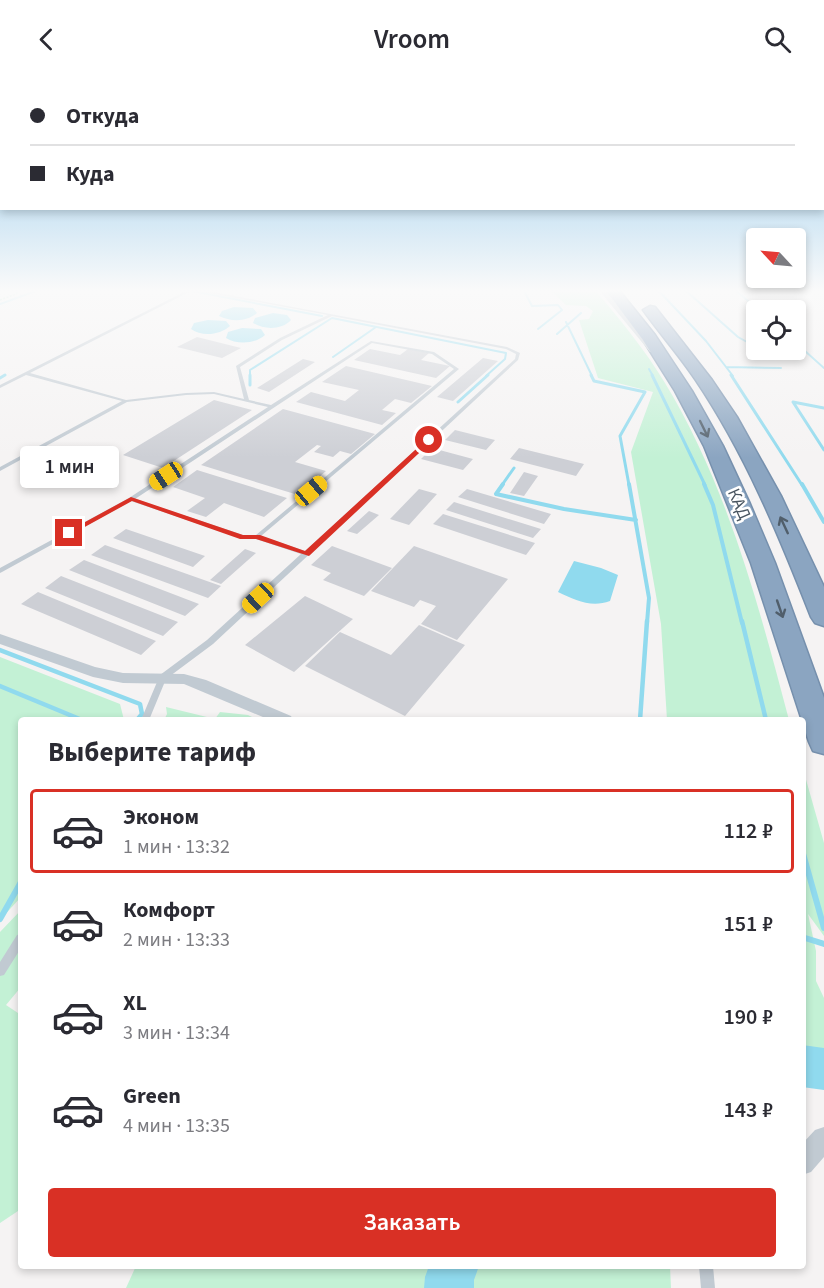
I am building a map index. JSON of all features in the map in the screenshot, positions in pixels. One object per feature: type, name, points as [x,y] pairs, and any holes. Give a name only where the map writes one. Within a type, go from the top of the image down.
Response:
[{"type":"highway","name":"КАД","points":[[654,345],[694,409],[749,526],[780,608],[824,742]]},
{"type":"highway","name":"КАД","points":[[678,345],[722,409],[755,466],[784,524],[824,617]]},
{"type":"street","points":[[649,345],[669,367]]},
{"type":"street","points":[[0,639],[93,672],[123,678],[184,679],[278,717]]},
{"type":"street","points":[[806,1159],[824,1139]]},
{"type":"lane","points":[[0,387],[83,345]]},
{"type":"lane","points":[[247,400],[238,368],[240,363],[270,345]]},
{"type":"lane","points":[[0,571],[131,499],[366,345]]},
{"type":"lane","points":[[257,537],[457,369],[433,353],[391,345]]},
{"type":"lane","points":[[146,717],[163,677],[210,642],[517,359],[518,353],[494,345]]},
{"type":"lane","points":[[27,374],[126,401],[214,393],[272,407]]},
{"type":"lane","points":[[0,469],[126,401]]},
{"type":"lane","points":[[131,499],[242,537],[257,537],[306,554]]},
{"type":"lane","points":[[0,971],[18,944]]},
{"type":"lane","points":[[706,1269],[708,1288]]},
{"type":"green space","points":[[587,345],[639,345],[665,383],[687,422],[724,504],[739,547],[788,717],[667,717],[661,624],[631,452],[653,392],[598,378]]},
{"type":"green space","points":[[0,657],[120,704],[123,717],[18,717],[18,900],[0,920]]},
{"type":"green space","points":[[166,707],[207,717],[166,717]]},
{"type":"green space","points":[[220,712],[252,717],[216,717]]},
{"type":"green space","points":[[806,780],[824,843],[824,936],[808,914],[816,951],[816,981],[824,998],[824,1063],[806,1060]]},
{"type":"green space","points":[[18,913],[18,991],[6,1005],[18,1013],[18,1211],[0,1223],[0,932]]},
{"type":"green space","points":[[135,1269],[670,1269],[671,1288],[126,1288]]},
{"type":"water","points":[[574,561],[618,575],[610,601],[590,603],[558,592]]},
{"type":"building","points":[[231,345],[241,348],[222,358],[177,347]]},
{"type":"building","points":[[370,349],[400,355],[408,349],[429,353],[421,360],[450,366],[436,378],[354,360]]},
{"type":"building","points":[[483,358],[498,361],[453,401],[437,397]]},
{"type":"building","points":[[303,359],[315,362],[269,392],[257,388]]},
{"type":"building","points":[[346,366],[432,386],[411,403],[395,399],[382,410],[396,413],[382,425],[296,402],[311,392],[345,401],[359,390],[322,382]]},
{"type":"building","points":[[214,400],[252,410],[163,468],[123,455]]},
{"type":"building","points":[[283,409],[375,434],[351,454],[340,451],[333,457],[314,452],[321,446],[317,445],[295,462],[326,471],[298,495],[201,465]]},
{"type":"building","points":[[455,430],[495,440],[486,450],[445,440]]},
{"type":"building","points":[[432,448],[473,459],[463,470],[421,459]]},
{"type":"building","points":[[519,448],[584,464],[576,476],[510,459]]},
{"type":"building","points":[[197,470],[287,498],[264,517],[224,503],[206,517],[187,511],[205,498],[173,487]]},
{"type":"building","points":[[524,472],[538,476],[524,496],[510,493]]},
{"type":"building","points":[[419,489],[437,494],[409,525],[390,519]]},
{"type":"building","points":[[467,489],[551,514],[544,524],[458,497]]},
{"type":"building","points":[[454,502],[541,529],[533,538],[446,510]]},
{"type":"building","points":[[369,511],[379,515],[357,534],[347,531]]},
{"type":"building","points":[[443,514],[535,543],[526,555],[433,524]]},
{"type":"building","points":[[126,529],[205,556],[193,567],[113,538]]},
{"type":"building","points":[[105,545],[221,586],[208,598],[91,555]]},
{"type":"building","points":[[332,546],[392,568],[364,596],[323,580],[331,573],[311,565]]},
{"type":"building","points":[[414,546],[508,579],[457,640],[421,624],[436,606],[420,600],[414,607],[371,591]]},
{"type":"building","points":[[245,549],[256,553],[221,584],[210,580]]},
{"type":"building","points":[[84,560],[199,604],[185,616],[69,570]]},
{"type":"building","points":[[61,576],[178,622],[163,636],[45,588]]},
{"type":"building","points":[[38,592],[156,641],[141,655],[21,604]]},
{"type":"building","points":[[305,596],[353,619],[294,672],[245,645]]},
{"type":"building","points":[[419,625],[465,645],[405,716],[305,666],[340,632],[391,655]]},
{"type":"waterway","points":[[250,385],[250,370],[289,345]]},
{"type":"waterway","points":[[333,357],[350,345]]},
{"type":"waterway","points":[[469,345],[506,353],[505,359],[486,376]]},
{"type":"waterway","points":[[577,345],[592,376]]},
{"type":"waterway","points":[[709,345],[726,367]]},
{"type":"waterway","points":[[806,352],[824,368]]},
{"type":"waterway","points":[[726,367],[781,368]]},
{"type":"waterway","points":[[726,367],[733,376]]},
{"type":"waterway","points":[[649,369],[653,376]]},
{"type":"waterway","points":[[0,378],[5,375]]},
{"type":"waterway","points":[[458,402],[488,375]]},
{"type":"waterway","points":[[591,375],[594,381],[645,392],[620,436],[629,485]]},
{"type":"waterway","points":[[652,375],[705,485]]},
{"type":"waterway","points":[[731,375],[802,485]]},
{"type":"waterway","points":[[824,408],[793,402],[824,450]]},
{"type":"waterway","points":[[502,485],[514,468]]},
{"type":"waterway","points":[[503,484],[496,494],[564,509],[635,520]]},
{"type":"waterway","points":[[629,484],[635,520]]},
{"type":"waterway","points":[[704,484],[713,505],[742,623]]},
{"type":"waterway","points":[[802,484],[824,522]]},
{"type":"waterway","points":[[635,520],[649,598],[647,623]]},
{"type":"waterway","points":[[640,717],[647,621]]},
{"type":"waterway","points":[[742,621],[765,717]]},
{"type":"waterway","points":[[0,650],[140,704],[142,714],[140,717]]},
{"type":"waterway","points":[[0,686],[75,717]]},
{"type":"waterway","points":[[806,864],[824,928]]},
{"type":"waterway","points":[[0,919],[18,887]]},
{"type":"waterway","points":[[806,938],[824,944]]},
{"type":"waterway","points":[[806,1067],[824,1069]]},
{"type":"waterway","points":[[449,1288],[449,1277],[453,1269]]},
{"type":"route","points":[[69,533],[131,499],[242,537],[257,537],[306,554],[429,440]]}]
